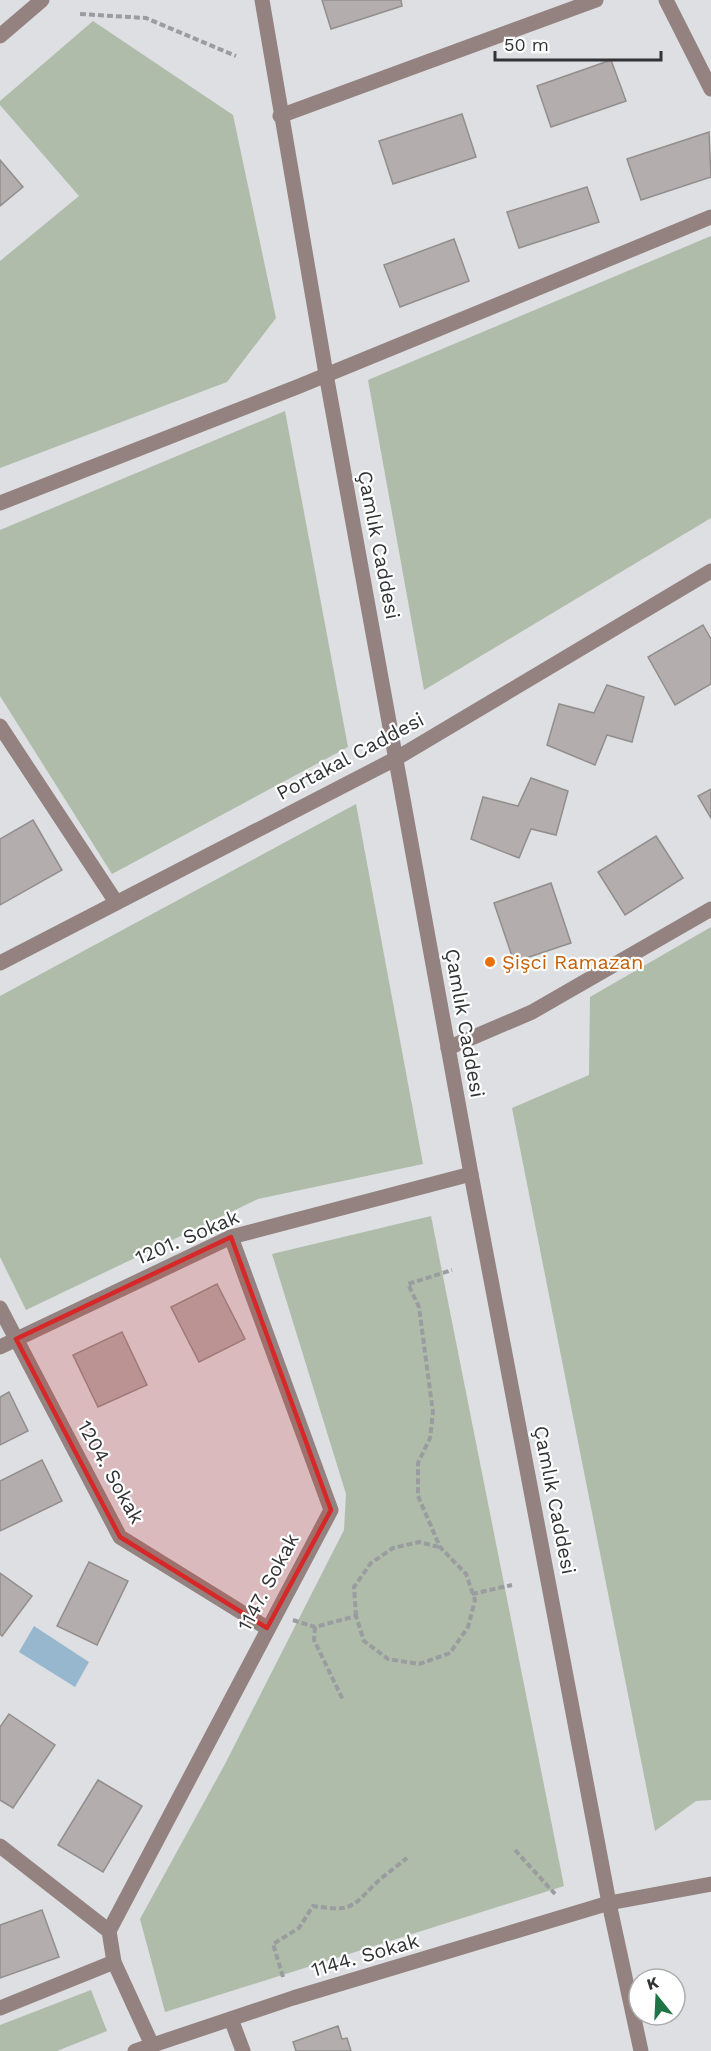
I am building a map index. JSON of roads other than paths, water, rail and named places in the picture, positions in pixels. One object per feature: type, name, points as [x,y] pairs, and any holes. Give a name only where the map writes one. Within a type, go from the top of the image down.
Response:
[{"type":"street","points":[[0,36],[42,0]]},
{"type":"street","name":"Çamlık Caddesi","points":[[262,0],[280,116],[471,1174],[609,1903],[641,2051]]},
{"type":"street","points":[[280,116],[596,0]]},
{"type":"street","points":[[666,0],[711,89]]},
{"type":"street","points":[[0,503],[326,374],[711,217]]},
{"type":"street","name":"Portakal Caddesi","points":[[0,963],[397,758],[711,571]]},
{"type":"street","points":[[0,726],[116,902]]},
{"type":"street","points":[[448,1048],[532,1012],[711,909]]},
{"type":"street","name":"1201. Sokak","points":[[0,1347],[231,1237],[471,1174]]},
{"type":"street","name":"1147. Sokak","points":[[109,1931],[331,1510],[231,1237]]},
{"type":"street","name":"1204. Sokak","points":[[0,1308],[120,1537],[267,1628]]},
{"type":"street","points":[[0,1846],[109,1931],[114,1962],[152,2045]]},
{"type":"street","name":"1144. Sokak","points":[[135,2051],[231,2019],[609,1903],[711,1884]]},
{"type":"street","points":[[0,2008],[114,1962]]},
{"type":"street","points":[[231,2019],[243,2051]]},
{"type":"water","points":[[34,1626],[89,1662],[75,1687],[19,1652]]},
{"type":"place","name":"Şişci Ramazan","points":[[490,962]]}]
